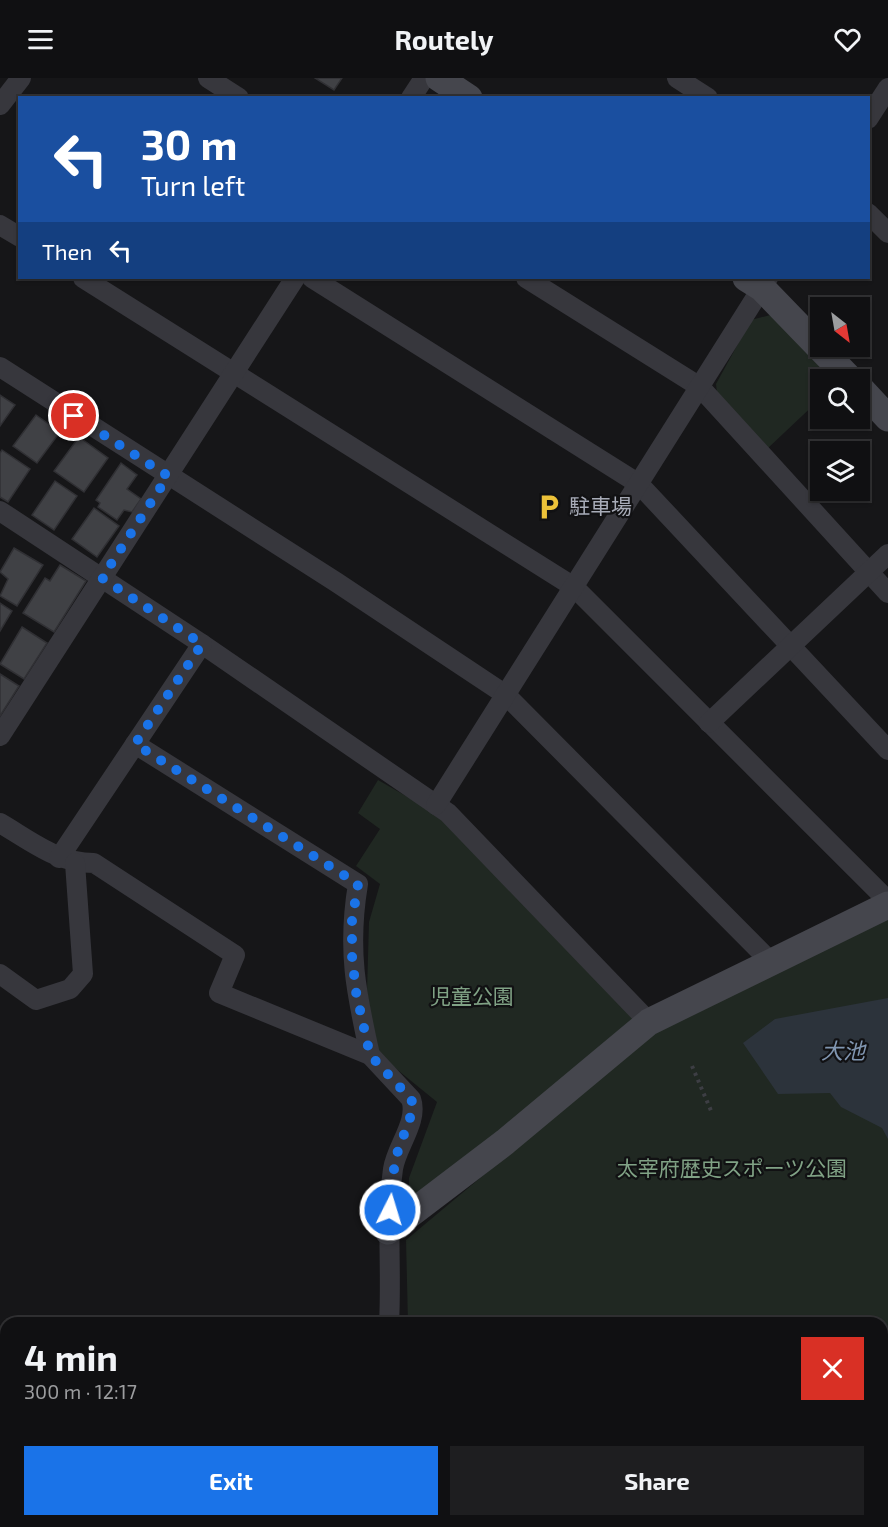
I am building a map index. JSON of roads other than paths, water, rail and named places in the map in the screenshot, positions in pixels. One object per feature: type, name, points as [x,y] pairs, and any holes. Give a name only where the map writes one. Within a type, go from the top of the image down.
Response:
[{"type":"street","points":[[208,78],[236,96]]},
{"type":"street","points":[[412,96],[424,78]]},
{"type":"street","points":[[439,78],[466,96]]},
{"type":"street","points":[[677,78],[705,96]]},
{"type":"street","points":[[870,116],[888,88]]},
{"type":"street","points":[[870,215],[888,233]]},
{"type":"street","points":[[0,225],[18,236]]},
{"type":"street","points":[[85,279],[574,587],[888,903],[649,1022],[505,1142],[388,1231]]},
{"type":"street","points":[[0,736],[294,279]]},
{"type":"street","points":[[314,279],[639,484],[888,750]]},
{"type":"street","points":[[528,279],[700,387],[888,593]]},
{"type":"street","points":[[436,805],[700,387],[759,281],[841,369]]},
{"type":"street","points":[[0,367],[336,582],[506,695],[771,962]]},
{"type":"street","points":[[870,399],[888,418]]},
{"type":"street","points":[[2,517],[102,578],[202,644],[457,821],[649,1022]]},
{"type":"street","points":[[709,723],[888,554]]},
{"type":"street","points":[[0,974],[36,1000],[70,989],[83,974],[67,861],[135,744],[202,644]]},
{"type":"street","points":[[135,744],[358,884],[352,921],[352,956],[356,992],[370,1055]]},
{"type":"street","points":[[0,822],[67,861],[94,863],[235,955],[219,993],[370,1055],[411,1099],[414,1107],[393,1168],[388,1231],[389,1317]]},
{"type":"water","name":"大池","points":[[888,998],[888,1139],[882,1128],[841,1107],[830,1093],[778,1094],[743,1043],[775,1019]]},
{"type":"place","name":"駐車場","points":[[549,507]]},
{"type":"park label","name":"児童公園","points":[[472,997]]},
{"type":"park label","name":"太宰府歴史スポーツ公園","points":[[732,1169]]}]
